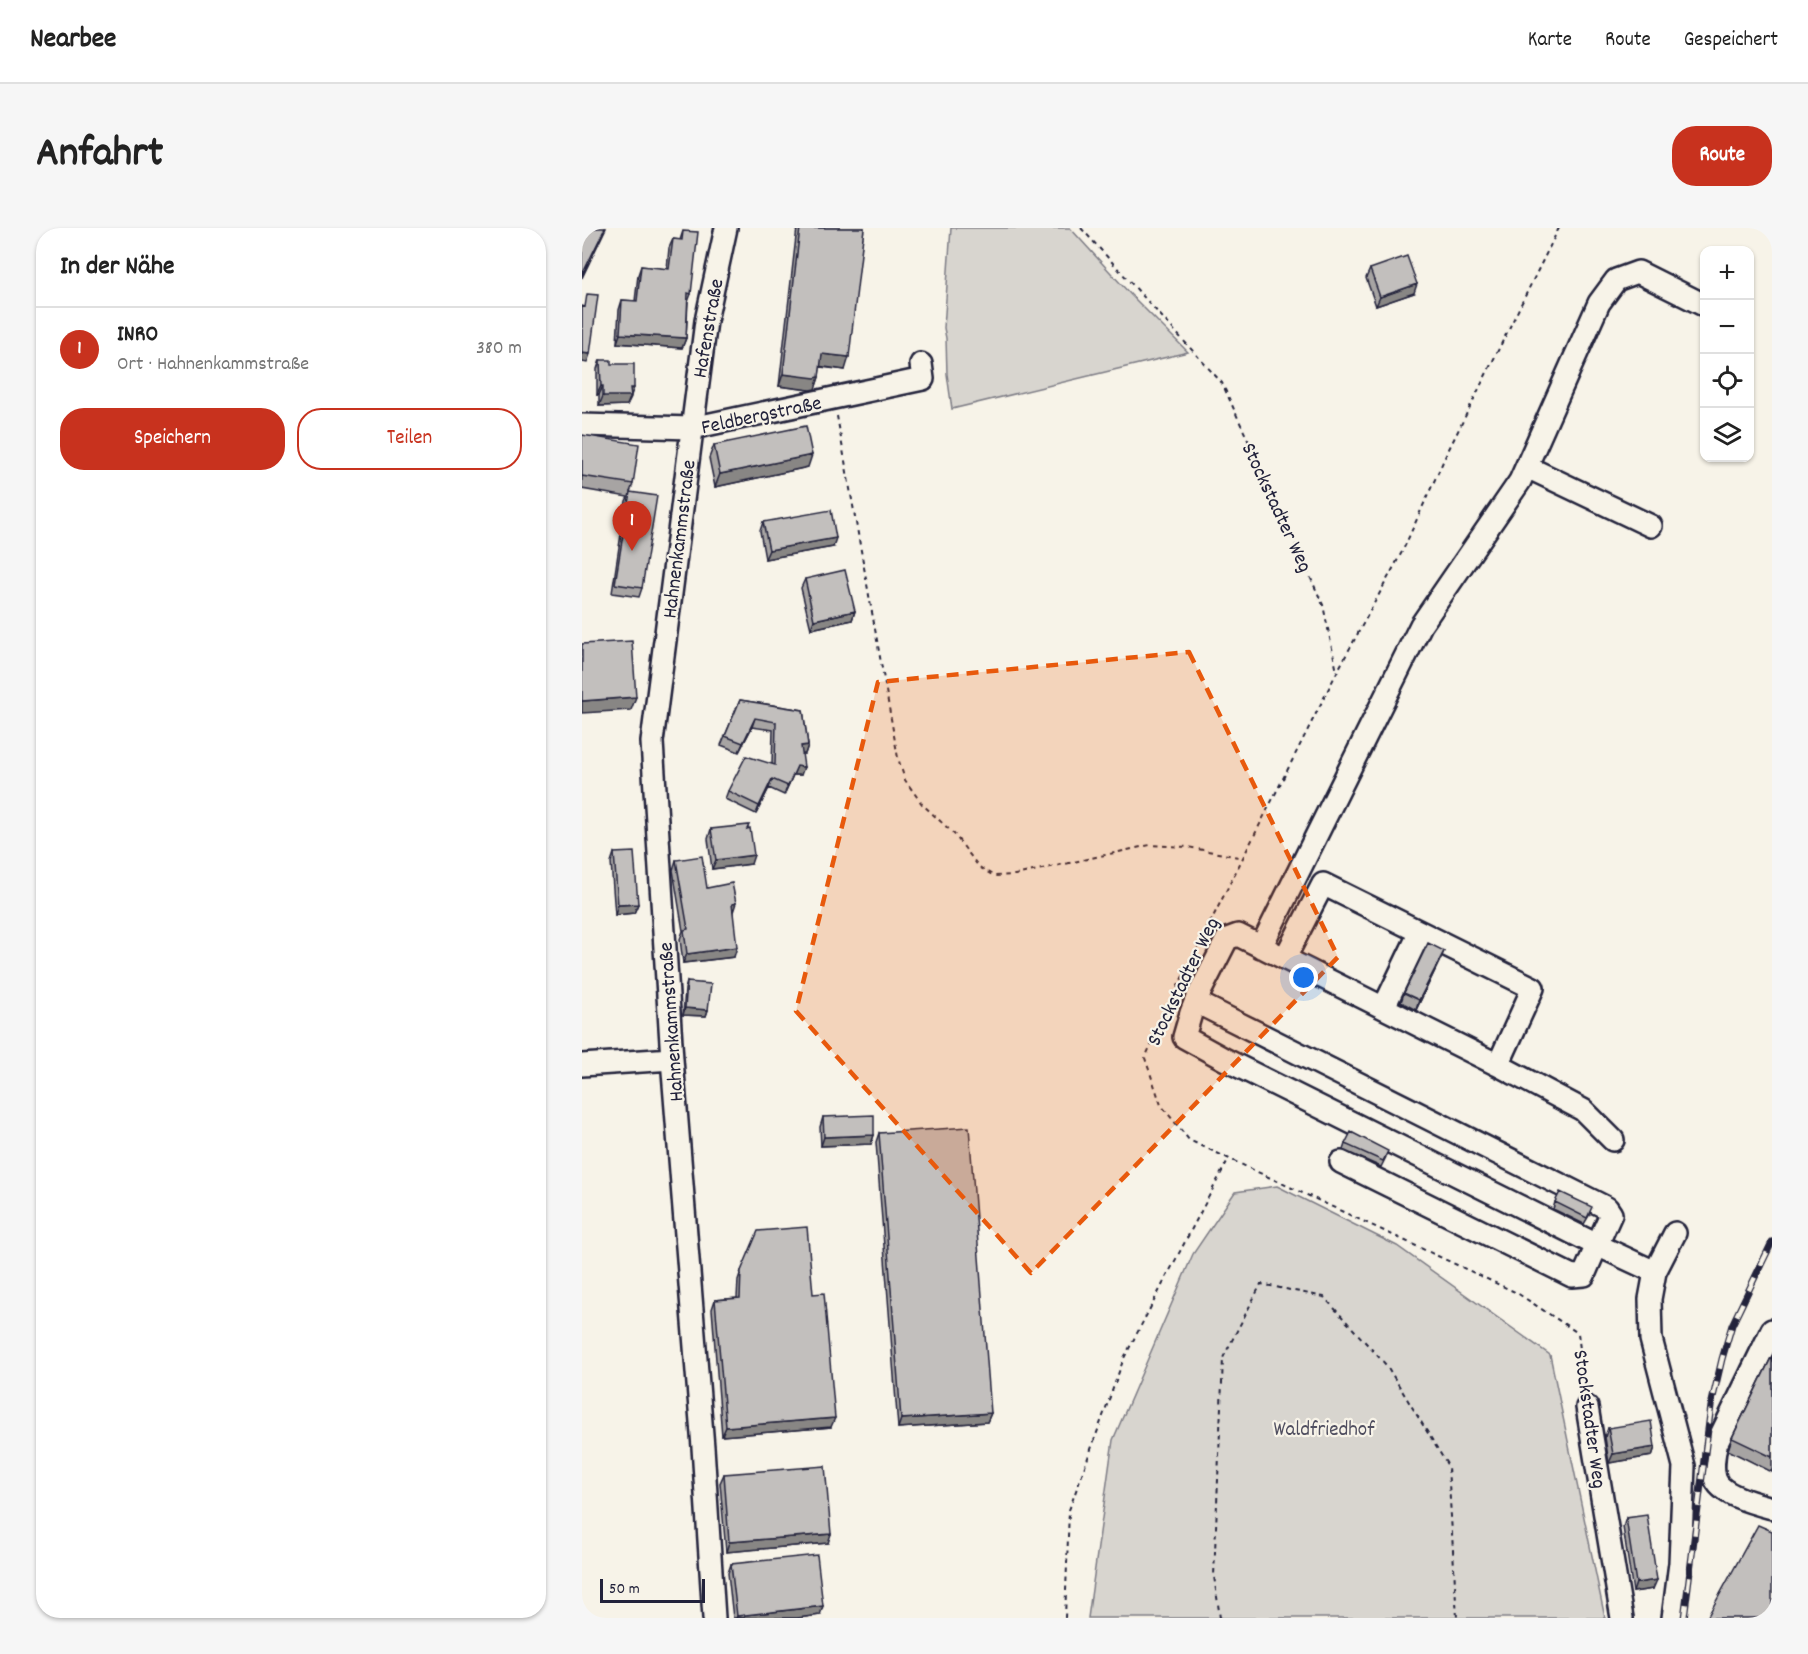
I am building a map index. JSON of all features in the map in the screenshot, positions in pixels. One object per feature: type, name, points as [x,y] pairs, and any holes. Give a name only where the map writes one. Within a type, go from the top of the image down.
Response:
[{"type":"street","name":"Hafenstraße","points":[[692,428],[706,321],[726,228]]},
{"type":"street","points":[[1261,947],[1421,625],[1520,481],[1599,303],[1616,280],[1638,272],[1700,303]]},
{"type":"street","name":"Feldbergstraße","points":[[582,425],[692,428],[923,379],[921,364]]},
{"type":"street","name":"Hahnenkammstraße","points":[[692,428],[652,742],[672,1059],[714,1618]]},
{"type":"street","points":[[1527,467],[1651,526]]},
{"type":"street","points":[[1285,958],[1323,884],[1533,988],[1498,1065]]},
{"type":"street","points":[[1384,1007],[1420,932]]},
{"type":"street","points":[[1613,1140],[1583,1110],[1384,1007],[1238,935],[1227,939],[1197,998],[1184,1037],[1224,1059],[1655,1272]]},
{"type":"street","points":[[1197,998],[1202,1005],[1607,1208],[1611,1214],[1584,1275],[1572,1276],[1341,1162]]},
{"type":"street","points":[[582,1065],[672,1059]]},
{"type":"street","points":[[1673,1618],[1680,1563],[1684,1466],[1651,1338],[1650,1299],[1655,1272],[1676,1233]]},
{"type":"street","points":[[1772,1330],[1716,1445],[1713,1464],[1716,1481],[1727,1491],[1751,1502],[1772,1508]]},
{"type":"street","name":"Stockstadter Weg","points":[[1587,1407],[1622,1618]]},
{"type":"path","name":"Stockstadter Weg","points":[[1081,228],[1222,383],[1323,605],[1337,672],[1177,988],[1145,1058],[1161,1105],[1189,1140],[1517,1293],[1578,1333],[1587,1407]]},
{"type":"path","points":[[1337,672],[1403,550],[1446,455],[1559,228]]},
{"type":"path","points":[[834,399],[898,758],[905,780],[922,804],[954,834],[979,867],[994,876],[1016,875],[1150,845],[1188,848],[1243,858]]},
{"type":"path","points":[[1065,1618],[1069,1510],[1124,1358],[1229,1158]]},
{"type":"path","points":[[1220,1618],[1215,1576],[1223,1358],[1261,1284],[1324,1297],[1387,1366],[1448,1466],[1458,1618]]},
{"type":"highlighted area","points":[[1189,652],[1338,957],[1031,1273],[796,1011],[878,682]]},
{"type":"green space","points":[[951,228],[1070,228],[1131,295],[1188,352],[952,409],[944,328]]},
{"type":"green space","name":"Waldfriedhof","points":[[1277,1186],[1397,1246],[1550,1355],[1605,1618],[1088,1618],[1113,1440],[1193,1254],[1235,1192]]},
{"type":"building","points":[[582,228],[605,228],[582,275]]},
{"type":"building","points":[[800,228],[864,228],[849,357],[822,354],[819,377],[815,378],[783,374]]},
{"type":"building","points":[[683,231],[698,232],[691,294],[688,293],[686,338],[620,334],[622,300],[637,301],[641,266],[669,269],[673,239],[682,240]]},
{"type":"building","points":[[1407,256],[1417,284],[1380,297],[1370,269]]},
{"type":"building","points":[[587,294],[598,295],[590,354],[582,353],[582,306],[585,307]]},
{"type":"building","points":[[600,360],[611,360],[611,364],[634,364],[634,388],[630,388],[631,396],[603,396]]},
{"type":"building","points":[[806,426],[812,455],[720,474],[714,445]]},
{"type":"building","points":[[582,435],[639,444],[633,484],[582,476]]},
{"type":"building","points":[[630,492],[657,496],[642,588],[615,584]]},
{"type":"building","points":[[831,510],[836,538],[769,550],[763,522]]},
{"type":"building","points":[[845,570],[855,611],[814,620],[805,579]]},
{"type":"building","points":[[632,641],[636,697],[582,701],[582,644]]},
{"type":"building","points":[[740,700],[803,710],[808,745],[801,746],[804,767],[797,766],[788,786],[772,779],[759,806],[728,791],[746,756],[775,765],[776,722],[755,718],[743,743],[725,736]]},
{"type":"building","points":[[749,825],[747,829],[750,828],[754,855],[716,860],[711,829]]},
{"type":"building","points":[[634,852],[638,904],[618,905],[614,853]]},
{"type":"building","points":[[702,856],[707,888],[732,883],[736,903],[732,904],[737,947],[687,954],[684,930],[688,929],[676,860]]},
{"type":"building","points":[[1428,943],[1444,951],[1419,1000],[1404,993]]},
{"type":"building","points":[[687,982],[711,984],[708,1010],[685,1008]]},
{"type":"building","points":[[874,1115],[874,1135],[824,1137],[823,1117]]},
{"type":"building","points":[[969,1127],[991,1413],[901,1419],[879,1133]]},
{"type":"building","points":[[1351,1132],[1388,1151],[1383,1161],[1345,1144]]},
{"type":"building","points":[[1560,1192],[1592,1207],[1587,1218],[1555,1202]]},
{"type":"building","points":[[807,1227],[813,1294],[824,1293],[835,1418],[726,1427],[715,1300],[740,1298],[741,1271],[758,1231]]},
{"type":"building","points":[[1772,1356],[1772,1457],[1732,1438]]},
{"type":"building","points":[[1651,1421],[1655,1447],[1613,1454],[1608,1428]]},
{"type":"building","points":[[825,1466],[831,1534],[729,1542],[724,1474]]},
{"type":"building","points":[[1647,1515],[1657,1580],[1636,1583],[1626,1518]]},
{"type":"building","points":[[1758,1525],[1772,1531],[1772,1618],[1708,1618],[1708,1616]]},
{"type":"building","points":[[817,1555],[823,1606],[737,1616],[731,1564]]},
{"type":"railway","points":[[1684,1618],[1711,1406],[1732,1325],[1772,1242]]},
{"type":"place","name":"INRO","points":[[632,551]]}]
